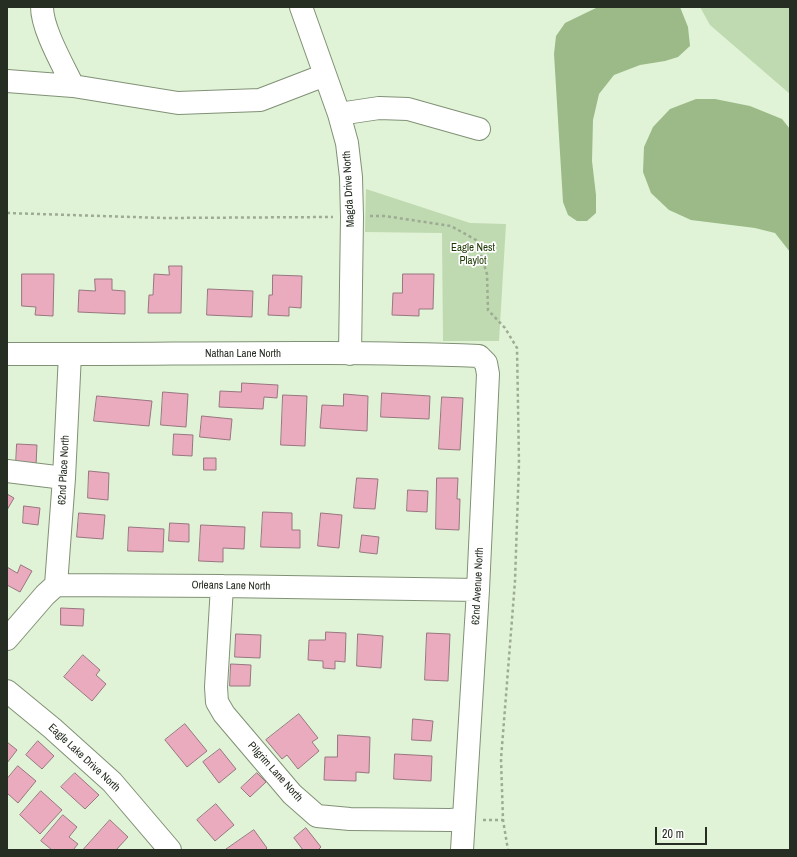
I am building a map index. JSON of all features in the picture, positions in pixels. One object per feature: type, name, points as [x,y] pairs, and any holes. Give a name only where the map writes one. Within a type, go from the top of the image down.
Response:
[{"type":"street","points":[[42,7],[42,14],[50,37],[72,86]]},
{"type":"street","name":"Magda Drive North","points":[[301,7],[339,114],[347,143],[351,177],[352,217],[350,354]]},
{"type":"street","points":[[7,81],[72,86],[178,103],[260,100],[325,76]]},
{"type":"street","points":[[339,114],[379,108],[408,110],[479,129]]},
{"type":"street","name":"Nathan Lane North","points":[[7,354],[350,354],[479,356]]},
{"type":"street","name":"62nd Place North","points":[[56,585],[64,478],[70,354]]},
{"type":"street","name":"62nd Avenue North","points":[[462,850],[478,590],[488,374],[486,363],[479,356]]},
{"type":"street","points":[[7,471],[64,478]]},
{"type":"street","points":[[7,639],[45,595],[56,585]]},
{"type":"street","name":"Orleans Lane North","points":[[56,585],[478,590]]},
{"type":"street","name":"Pilgrim Lane North","points":[[222,586],[216,687],[217,702],[224,714],[292,794],[317,816],[350,819],[463,819]]},
{"type":"street","name":"Eagle Lake Drive North","points":[[7,691],[52,728],[112,782],[170,850]]},
{"type":"path","points":[[7,213],[164,218],[385,216],[451,226],[476,240],[487,274],[488,310],[505,328],[517,348],[519,463],[515,581],[501,759],[503,820],[508,850]]},
{"type":"green space","points":[[700,7],[790,7],[790,94],[710,25]]},
{"type":"green space","name":"Eagle Nest Playlot","points":[[366,189],[470,223],[506,224],[499,341],[443,341],[442,233],[365,232]]},
{"type":"shaded area","points":[[598,7],[680,7],[688,27],[690,46],[678,57],[665,61],[640,65],[614,75],[599,94],[593,120],[592,161],[596,195],[596,213],[587,221],[577,221],[568,215],[563,202],[554,54],[556,36],[565,23]]},
{"type":"shaded area","points":[[696,99],[715,99],[750,106],[782,119],[790,129],[790,252],[775,233],[755,228],[691,220],[669,210],[651,193],[643,172],[644,147],[653,127],[670,109]]},
{"type":"building","points":[[169,266],[182,266],[181,313],[148,313],[149,295],[153,295],[154,274],[169,275]]},
{"type":"building","points":[[22,274],[54,274],[53,316],[35,315],[36,307],[22,306]]},
{"type":"building","points":[[403,274],[434,274],[433,309],[419,309],[419,316],[392,315],[393,293],[402,293]]},
{"type":"building","points":[[273,275],[302,276],[301,308],[289,307],[289,316],[268,315],[269,295],[272,295]]},
{"type":"building","points":[[95,279],[112,279],[112,290],[125,291],[125,314],[78,312],[79,290],[95,291]]},
{"type":"building","points":[[208,289],[253,291],[252,317],[207,315]]},
{"type":"building","points":[[242,383],[278,385],[277,398],[264,397],[263,409],[219,407],[220,391],[241,392]]},
{"type":"building","points":[[163,392],[188,394],[186,427],[161,425]]},
{"type":"building","points":[[382,393],[430,396],[429,419],[381,417]]},
{"type":"building","points":[[344,394],[368,396],[367,431],[320,428],[322,405],[343,406]]},
{"type":"building","points":[[283,395],[307,396],[305,446],[281,445]]},
{"type":"building","points":[[97,396],[152,401],[149,426],[94,421]]},
{"type":"building","points":[[442,397],[463,398],[460,450],[439,449]]},
{"type":"building","points":[[202,416],[232,419],[230,440],[200,437]]},
{"type":"building","points":[[174,434],[193,435],[192,456],[173,455]]},
{"type":"building","points":[[17,444],[37,445],[36,465],[16,464]]},
{"type":"building","points":[[204,458],[216,458],[216,470],[204,470]]},
{"type":"building","points":[[89,471],[109,473],[108,500],[88,498]]},
{"type":"building","points":[[357,478],[378,479],[375,509],[354,508]]},
{"type":"building","points":[[437,478],[458,478],[457,499],[460,499],[459,530],[436,529]]},
{"type":"building","points":[[408,490],[428,491],[427,512],[407,511]]},
{"type":"building","points":[[7,494],[14,498],[7,510]]},
{"type":"building","points":[[24,506],[40,508],[38,525],[23,523]]},
{"type":"building","points":[[263,512],[292,513],[292,530],[300,530],[300,548],[261,547]]},
{"type":"building","points":[[79,513],[105,515],[103,539],[77,537]]},
{"type":"building","points":[[321,513],[342,515],[339,548],[318,546]]},
{"type":"building","points":[[170,523],[189,524],[189,542],[169,541]]},
{"type":"building","points":[[201,525],[245,527],[244,549],[223,548],[223,562],[199,561]]},
{"type":"building","points":[[129,527],[164,529],[163,552],[128,551]]},
{"type":"building","points":[[362,535],[379,537],[377,554],[360,552]]},
{"type":"building","points":[[21,565],[32,571],[20,592],[7,585],[7,567],[17,573]]},
{"type":"building","points":[[61,608],[84,609],[83,626],[61,625]]},
{"type":"building","points":[[326,632],[346,633],[345,662],[335,661],[335,669],[323,668],[323,661],[308,660],[309,640],[325,640]]},
{"type":"building","points":[[427,633],[450,634],[448,681],[425,680]]},
{"type":"building","points":[[236,634],[261,635],[260,658],[235,657]]},
{"type":"building","points":[[358,634],[383,636],[381,668],[357,666]]},
{"type":"building","points":[[83,655],[100,670],[96,675],[106,684],[92,701],[64,677]]},
{"type":"building","points":[[231,664],[251,665],[250,686],[230,686]]},
{"type":"building","points":[[299,714],[318,738],[312,742],[319,751],[298,769],[287,755],[282,759],[266,740]]},
{"type":"building","points":[[413,719],[433,721],[431,741],[412,740]]},
{"type":"building","points":[[185,724],[207,751],[187,767],[165,740]]},
{"type":"building","points":[[338,735],[370,737],[369,773],[356,772],[356,781],[324,780],[325,757],[337,757]]},
{"type":"building","points":[[38,741],[54,756],[42,769],[26,755]]},
{"type":"building","points":[[7,742],[17,750],[7,763]]},
{"type":"building","points":[[220,749],[236,769],[219,783],[203,762]]},
{"type":"building","points":[[395,754],[432,756],[431,781],[394,779]]},
{"type":"building","points":[[18,766],[36,781],[18,803],[7,793],[7,779]]},
{"type":"building","points":[[75,773],[99,795],[85,809],[61,787]]},
{"type":"building","points":[[257,773],[266,782],[250,797],[241,788]]},
{"type":"building","points":[[41,791],[62,810],[40,834],[20,815]]},
{"type":"building","points":[[216,804],[234,825],[215,841],[197,820]]},
{"type":"building","points":[[63,815],[77,827],[69,837],[78,844],[73,850],[52,850],[41,841]]},
{"type":"building","points":[[110,820],[128,837],[116,850],[83,850]]},
{"type":"building","points":[[306,828],[321,847],[318,850],[303,850],[294,838]]},
{"type":"building","points":[[254,830],[267,848],[265,850],[225,850]]}]
